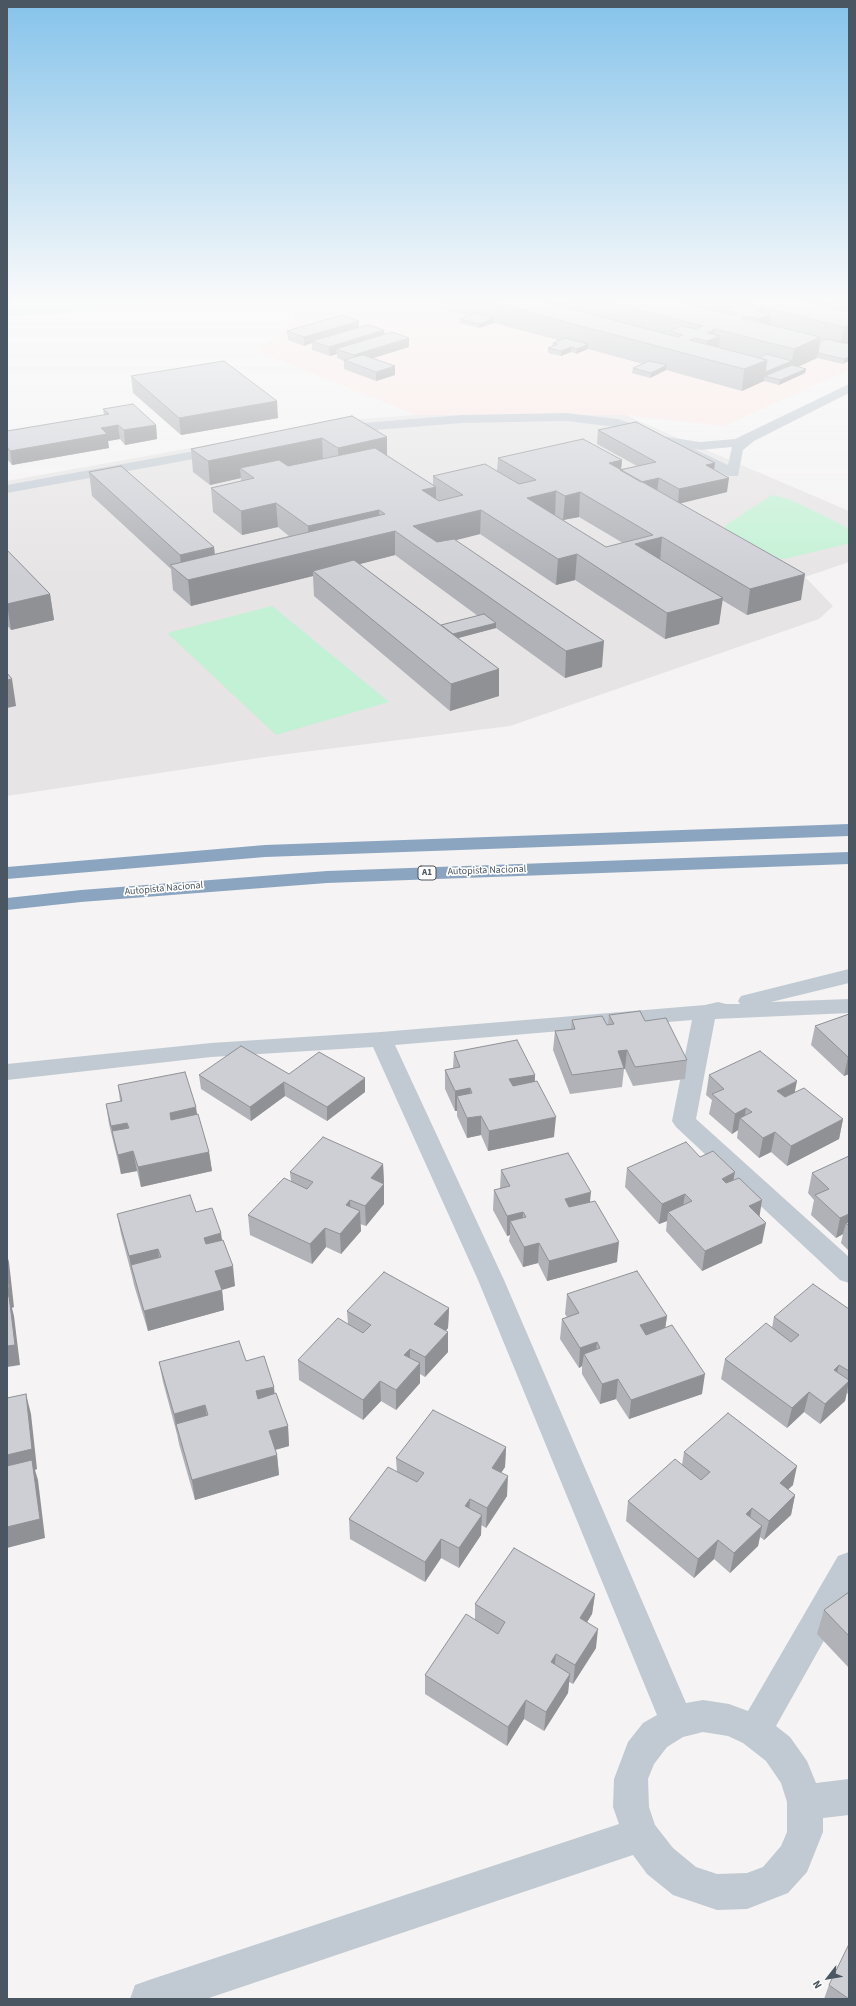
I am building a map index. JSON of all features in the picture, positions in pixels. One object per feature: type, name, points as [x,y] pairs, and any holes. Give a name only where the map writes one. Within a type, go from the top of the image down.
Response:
[{"type":"highway","points":[[7,873],[265,851],[849,830]]},
{"type":"highway","name":"Autopista Nacional","points":[[7,904],[81,896],[327,877],[849,858]]},
{"type":"street","points":[[667,441],[700,446],[737,443],[750,438],[840,393]]},
{"type":"street","points":[[324,431],[412,422],[566,417],[618,423],[667,441],[733,473],[737,449],[750,438]]},
{"type":"street","points":[[7,489],[238,447]]},
{"type":"street","points":[[705,1012],[849,976]]},
{"type":"street","points":[[7,1072],[211,1050],[380,1039],[705,1012],[849,1006]]},
{"type":"street","points":[[705,1012],[684,1121],[849,1273]]},
{"type":"street","points":[[380,1039],[491,1280],[677,1722]]},
{"type":"street","points":[[755,1731],[849,1566]]},
{"type":"street","points":[[703,1716],[729,1720],[755,1731],[778,1749],[795,1773],[805,1802],[805,1832],[794,1859],[774,1880],[747,1891],[717,1892],[686,1882],[660,1861],[640,1835],[631,1807],[631,1779],[640,1754],[655,1735],[677,1722],[703,1716]]},
{"type":"street","points":[[805,1802],[849,1797]]},
{"type":"street","points":[[149,1999],[640,1835]]},
{"type":"shaded area","points":[[360,393],[799,393],[724,426],[625,415],[416,415]]},
{"type":"shaded area","points":[[416,415],[625,415],[849,511],[849,562],[805,577],[833,606],[819,619],[510,726],[272,756],[7,796],[7,481],[346,420]]},
{"type":"green space","points":[[772,495],[789,499],[844,526],[849,531],[849,541],[847,544],[784,559],[771,558],[724,530],[726,525]]},
{"type":"green space","points":[[272,606],[389,702],[276,735],[167,633]]},
{"type":"building","points":[[150,393],[266,393],[277,401],[179,418]]},
{"type":"building","points":[[133,404],[156,425],[124,430],[118,425],[101,428],[107,434],[10,451],[7,447],[7,431],[109,414],[103,409]]},
{"type":"building","points":[[352,416],[387,437],[338,448],[322,438],[208,461],[191,449]]},
{"type":"building","points":[[636,422],[715,463],[706,465],[729,478],[679,489],[659,478],[641,482],[620,470],[656,462],[598,430]]},
{"type":"building","points":[[583,439],[622,460],[609,463],[805,574],[750,589],[662,537],[635,544],[723,598],[667,613],[577,554],[558,559],[481,510],[413,526],[437,542],[454,539],[604,641],[566,651],[395,531],[188,580],[170,565],[385,514],[379,510],[308,526],[276,503],[241,511],[211,488],[254,478],[240,468],[279,460],[288,466],[375,448],[436,487],[422,490],[439,501],[463,495],[433,476],[485,464],[519,484],[536,480],[498,458]],"holes":[[[556,491],[565,496],[580,492],[653,535],[606,547],[527,498]]]},
{"type":"building","points":[[121,466],[214,547],[180,555],[89,472]]},
{"type":"building","points":[[7,550],[50,594],[7,604]]},
{"type":"building","points":[[354,560],[499,669],[451,684],[313,571]]},
{"type":"building","points":[[484,614],[496,623],[453,634],[441,625]]},
{"type":"building","points":[[7,673],[12,679],[7,680]]},
{"type":"building","points":[[640,1011],[645,1021],[666,1018],[687,1060],[635,1067],[627,1050],[618,1051],[624,1068],[572,1075],[555,1031],[575,1029],[572,1020],[602,1016],[607,1025],[614,1024],[609,1015]]},
{"type":"building","points":[[849,1014],[849,1056],[848,1057],[815,1026]]},
{"type":"building","points":[[517,1040],[535,1075],[509,1079],[513,1086],[537,1081],[556,1117],[489,1131],[481,1116],[467,1118],[457,1096],[472,1093],[470,1088],[455,1091],[445,1070],[460,1067],[454,1052]]},
{"type":"building","points":[[241,1046],[289,1074],[319,1052],[365,1078],[327,1107],[284,1082],[250,1107],[199,1075]]},
{"type":"building","points":[[760,1051],[797,1081],[777,1091],[785,1097],[804,1088],[843,1119],[791,1146],[775,1132],[763,1138],[740,1118],[752,1112],[746,1108],[735,1114],[712,1094],[724,1089],[709,1075]]},
{"type":"building","points":[[185,1072],[196,1107],[170,1113],[171,1120],[198,1114],[209,1152],[138,1167],[133,1151],[118,1155],[112,1131],[129,1128],[127,1123],[111,1126],[106,1104],[122,1101],[118,1085]]},
{"type":"building","points":[[323,1137],[383,1164],[371,1178],[384,1184],[365,1206],[350,1200],[346,1205],[360,1211],[340,1234],[325,1228],[310,1244],[248,1215],[284,1178],[307,1189],[313,1182],[290,1172]]},
{"type":"building","points":[[686,1142],[700,1157],[713,1151],[735,1172],[722,1179],[726,1183],[739,1178],[762,1200],[749,1206],[766,1223],[705,1251],[668,1212],[692,1201],[685,1194],[662,1204],[627,1168]]},
{"type":"building","points":[[568,1153],[591,1192],[565,1199],[569,1207],[595,1201],[619,1242],[549,1261],[539,1243],[524,1247],[510,1221],[526,1217],[523,1212],[507,1216],[494,1190],[510,1186],[501,1170]]},
{"type":"building","points":[[849,1156],[849,1214],[840,1218],[815,1195],[829,1189],[812,1173]]},
{"type":"building","points":[[190,1195],[196,1212],[212,1208],[221,1233],[204,1238],[206,1244],[223,1240],[233,1266],[215,1271],[222,1290],[144,1311],[131,1265],[161,1257],[158,1249],[129,1256],[117,1214]]},
{"type":"building","points":[[7,1269],[9,1287],[7,1288]]},
{"type":"building","points":[[637,1271],[667,1316],[640,1325],[646,1335],[672,1325],[705,1374],[631,1400],[618,1379],[602,1384],[584,1354],[600,1348],[597,1342],[580,1348],[562,1319],[579,1313],[567,1294]]},
{"type":"building","points":[[384,1272],[449,1308],[434,1324],[448,1332],[425,1357],[410,1349],[404,1355],[420,1363],[396,1390],[380,1381],[363,1400],[298,1360],[338,1318],[363,1333],[371,1325],[347,1311]]},
{"type":"building","points":[[813,1284],[849,1309],[849,1371],[839,1365],[834,1370],[849,1381],[825,1404],[809,1392],[792,1408],[725,1359],[766,1323],[791,1342],[799,1335],[774,1317]]},
{"type":"building","points":[[9,1296],[15,1345],[7,1346],[7,1297]]},
{"type":"building","points":[[239,1341],[246,1361],[264,1356],[274,1387],[256,1391],[258,1399],[276,1393],[288,1426],[269,1431],[277,1455],[192,1480],[176,1424],[208,1415],[205,1405],[174,1414],[159,1362]]},
{"type":"building","points":[[26,1394],[32,1449],[7,1455],[7,1398]]},
{"type":"building","points":[[433,1410],[506,1447],[492,1468],[508,1476],[487,1508],[470,1499],[465,1506],[482,1515],[459,1548],[441,1539],[425,1562],[349,1519],[388,1467],[417,1482],[424,1473],[396,1458]]},
{"type":"building","points":[[728,1413],[797,1466],[780,1483],[795,1495],[769,1521],[752,1508],[746,1514],[762,1526],[734,1553],[718,1540],[698,1559],[628,1501],[675,1459],[701,1480],[710,1472],[684,1452]]},
{"type":"building","points":[[32,1460],[40,1519],[7,1527],[7,1466]]},
{"type":"building","points":[[514,1548],[595,1594],[580,1618],[598,1629],[575,1665],[556,1654],[551,1662],[570,1674],[546,1712],[526,1700],[508,1727],[425,1675],[466,1614],[498,1634],[505,1622],[475,1604]]},
{"type":"building","points":[[849,1592],[849,1636],[824,1610]]},
{"type":"building","points":[[849,1944],[849,1999],[829,1985]]}]
